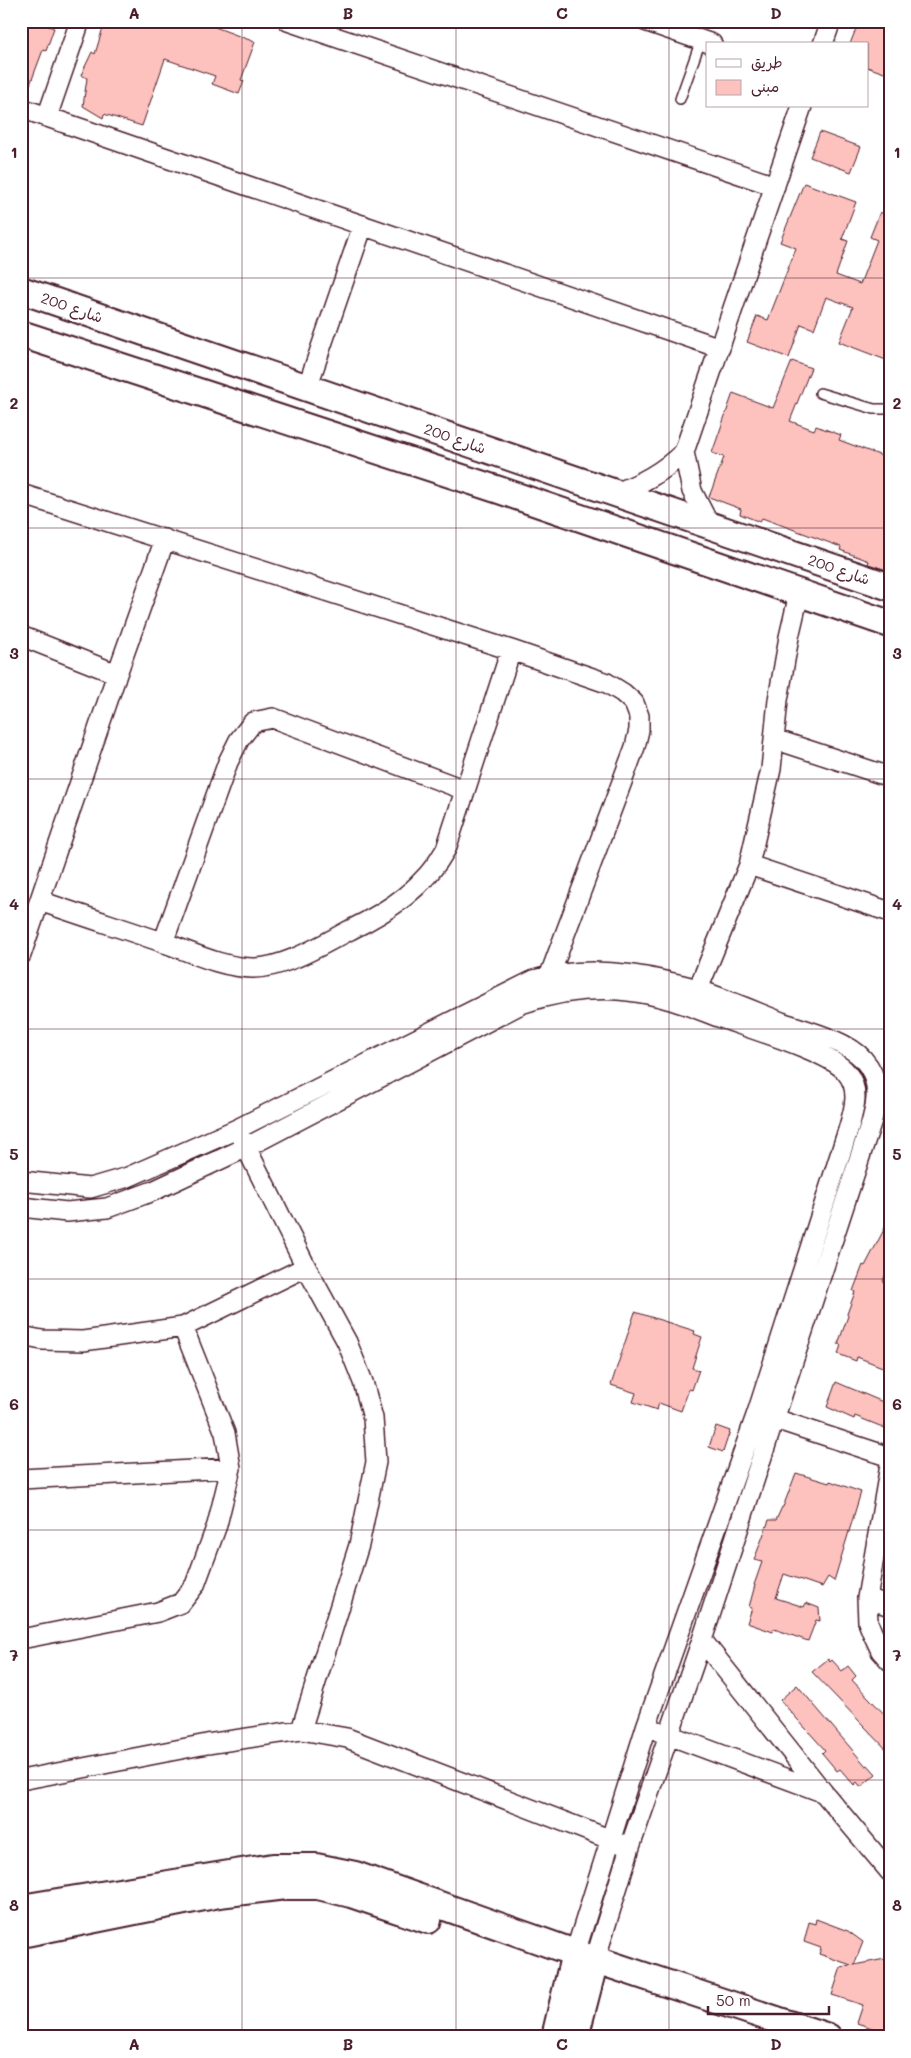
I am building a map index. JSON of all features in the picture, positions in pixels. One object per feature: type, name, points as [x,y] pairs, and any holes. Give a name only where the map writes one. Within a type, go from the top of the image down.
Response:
[{"type":"street","points":[[47,117],[80,21]]},
{"type":"street","points":[[288,21],[316,26],[775,186]]},
{"type":"street","points":[[645,21],[706,42]]},
{"type":"street","points":[[824,42],[831,21]]},
{"type":"street","points":[[21,108],[720,348]]},
{"type":"street","points":[[615,493],[652,478],[684,452],[801,108]]},
{"type":"street","points":[[306,388],[362,225]]},
{"type":"street","name":"شارع 200","points":[[21,290],[890,587]]},
{"type":"street","points":[[21,334],[498,490],[890,624]]},
{"type":"street","points":[[684,452],[692,491],[710,526]]},
{"type":"street","points":[[498,490],[509,457]]},
{"type":"street","points":[[21,494],[511,650],[606,683],[623,693],[634,703],[639,716],[639,730],[635,747],[548,976],[544,996]]},
{"type":"street","points":[[21,955],[165,539]]},
{"type":"street","points":[[691,1007],[749,865],[766,797],[789,637],[799,594]]},
{"type":"street","points":[[21,636],[117,674]]},
{"type":"street","points":[[40,901],[208,960],[252,968],[278,964],[374,918],[400,902],[436,867],[446,849],[511,650]]},
{"type":"street","points":[[163,943],[228,762],[238,740],[253,722],[273,718],[466,790]]},
{"type":"street","points":[[774,739],[890,778]]},
{"type":"street","points":[[749,865],[890,912]]},
{"type":"street","points":[[21,1182],[90,1188],[128,1177],[238,1129],[512,991],[548,976],[573,972],[607,971],[644,976],[697,989],[853,1050],[863,1059],[874,1074],[878,1099],[821,1273],[646,1727],[610,1839],[582,1964],[575,2037]]},
{"type":"street","points":[[21,1207],[67,1212],[107,1208],[152,1191],[247,1147],[521,1004],[544,996],[582,990],[619,990],[655,996],[785,1041],[831,1061],[847,1073],[856,1094],[848,1130],[702,1640],[630,1847],[582,1964],[555,2037]]},
{"type":"street","points":[[238,1129],[306,1266],[347,1342],[363,1382],[373,1418],[376,1462],[359,1545],[301,1730]]},
{"type":"street","points":[[21,1336],[83,1341],[183,1327],[306,1266]]},
{"type":"street","points":[[21,1639],[158,1612],[180,1603],[196,1585],[218,1525],[231,1468],[226,1433],[183,1327]]},
{"type":"street","points":[[766,1416],[890,1457]]},
{"type":"street","points":[[890,1465],[867,1598],[868,1622],[881,1651],[890,1661]]},
{"type":"street","points":[[21,1479],[231,1468]]},
{"type":"street","points":[[867,1598],[890,1606]]},
{"type":"street","points":[[702,1640],[823,1792],[890,1872]]},
{"type":"street","points":[[646,1727],[823,1792]]},
{"type":"street","points":[[21,1780],[207,1744],[301,1730],[347,1738],[630,1847]]},
{"type":"street","points":[[21,1908],[273,1867],[316,1867],[356,1875],[770,2037]]},
{"type":"street","points":[[21,1934],[219,1894],[286,1886],[318,1886],[351,1894],[828,2037]]},
{"type":"lane","points":[[680,99],[706,42]]},
{"type":"lane","points":[[820,393],[874,408],[890,409]]},
{"type":"building","points":[[21,21],[34,21],[54,28],[46,51],[43,50],[25,98],[21,97]]},
{"type":"building","points":[[105,21],[218,21],[215,27],[255,42],[241,80],[244,81],[239,94],[212,84],[215,76],[165,59],[142,126],[104,114],[103,118],[83,106],[87,78],[81,75],[92,52],[95,54]]},
{"type":"building","points":[[859,21],[890,21],[890,75],[868,67],[868,42],[851,42]]},
{"type":"building","points":[[820,132],[861,147],[851,172],[810,157]]},
{"type":"building","points":[[804,183],[856,202],[842,239],[848,241],[836,275],[860,284],[877,240],[870,237],[880,212],[886,215],[890,208],[890,350],[886,360],[839,342],[853,307],[826,297],[814,329],[801,324],[789,358],[747,342],[757,316],[768,320],[796,248],[780,242]]},
{"type":"building","points":[[792,361],[811,368],[790,421],[814,430],[816,426],[841,435],[839,440],[890,459],[890,571],[868,564],[869,561],[840,550],[841,547],[762,518],[760,522],[740,514],[741,509],[709,497],[724,457],[712,453],[733,393],[773,408]]},
{"type":"building","points":[[890,1218],[890,1263],[883,1281],[890,1283],[890,1370],[857,1357],[856,1361],[838,1354],[841,1345],[838,1344],[855,1292],[853,1291],[863,1265],[865,1266]]},
{"type":"building","points":[[635,1312],[695,1331],[694,1334],[702,1337],[692,1368],[699,1370],[692,1390],[689,1389],[681,1411],[659,1403],[657,1410],[633,1402],[636,1393],[611,1385]]},
{"type":"building","points":[[836,1382],[890,1405],[890,1430],[855,1416],[854,1419],[827,1407]]},
{"type":"building","points":[[716,1426],[730,1431],[723,1452],[709,1447]]},
{"type":"building","points":[[796,1473],[829,1483],[830,1481],[861,1492],[834,1581],[828,1577],[822,1587],[784,1574],[776,1598],[804,1607],[806,1603],[819,1608],[820,1621],[816,1620],[808,1641],[774,1629],[773,1632],[747,1623],[752,1608],[749,1607],[754,1585],[762,1562],[754,1560],[769,1520],[776,1520]]},
{"type":"building","points":[[828,1659],[830,1662],[832,1660],[842,1671],[848,1666],[856,1676],[852,1680],[890,1720],[890,1753],[812,1672]]},
{"type":"building","points":[[797,1685],[866,1766],[868,1765],[876,1774],[861,1787],[857,1782],[854,1785],[840,1769],[837,1771],[822,1753],[825,1750],[780,1700]]},
{"type":"building","points":[[816,1919],[848,1931],[863,1942],[854,1965],[890,1958],[890,2034],[857,2023],[863,2005],[832,1995],[841,1967],[851,1965],[819,1954],[821,1948],[804,1942],[809,1922],[815,1924]]}]
